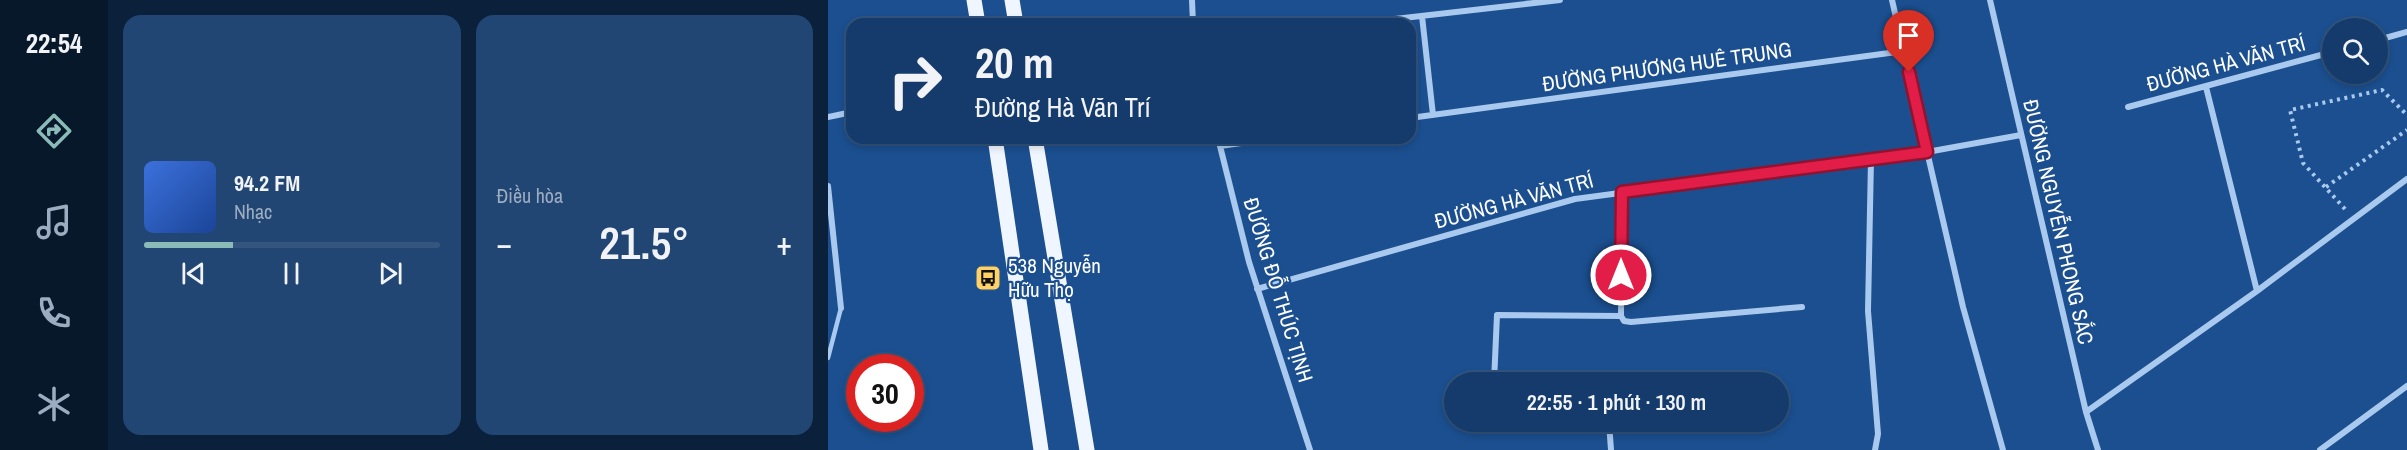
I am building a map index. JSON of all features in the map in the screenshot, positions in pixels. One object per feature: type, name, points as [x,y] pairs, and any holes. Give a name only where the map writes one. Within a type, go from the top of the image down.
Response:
[{"type":"main road","points":[[974,0],[977,18]]},
{"type":"main road","points":[[1012,0],[1015,18]]},
{"type":"main road","points":[[995,144],[1041,450]]},
{"type":"main road","points":[[1036,144],[1087,450]]},
{"type":"street","points":[[1192,0],[1193,18]]},
{"type":"street","points":[[1404,18],[1560,0]]},
{"type":"street","points":[[1892,0],[1963,307],[2003,450]]},
{"type":"street","name":"ĐƯỜNG NGUYỄN PHONG SẮC","points":[[1990,0],[2086,412],[2098,450]]},
{"type":"street","points":[[1422,16],[1433,115]]},
{"type":"street","points":[[2388,37],[2407,32]]},
{"type":"street","name":"ĐƯỜNG PHƯƠNG HUÊ TRUNG","points":[[1416,117],[1904,51]]},
{"type":"street","name":"ĐƯỜNG HÀ VĂN TRÍ","points":[[2128,107],[2322,55]]},
{"type":"street","points":[[2206,87],[2257,291]]},
{"type":"street","points":[[828,117],[846,113]]},
{"type":"street","name":"ĐƯỜNG HÀ VĂN TRÍ","points":[[1257,289],[1575,199],[1927,152],[2021,135]]},
{"type":"street","points":[[1220,146],[1234,144]]},
{"type":"street","name":"ĐƯỜNG ĐỖ THÚC TỊNH","points":[[1220,146],[1257,289],[1310,450]]},
{"type":"street","points":[[1871,159],[1868,311],[1878,434],[1875,450]]},
{"type":"street","points":[[2086,412],[2257,291],[2407,179]]},
{"type":"street","points":[[828,186],[842,308]]},
{"type":"street","points":[[1622,192],[1621,316],[1624,321],[1802,307]]},
{"type":"street","points":[[1494,372],[1497,315],[1621,316]]},
{"type":"street","points":[[2320,450],[2407,386]]},
{"type":"street","points":[[1610,432],[1611,450]]},
{"type":"lane","points":[[828,358],[842,308]]},
{"type":"path","points":[[2354,219],[2303,163],[2290,110],[2382,90],[2407,115]]},
{"type":"path","points":[[2325,187],[2407,130]]},
{"type":"place","name":"538 Nguyễn Hữu Thọ","points":[[988,278]]},
{"type":"route","points":[[1621,275],[1622,192],[1927,152],[1909,72]]}]
